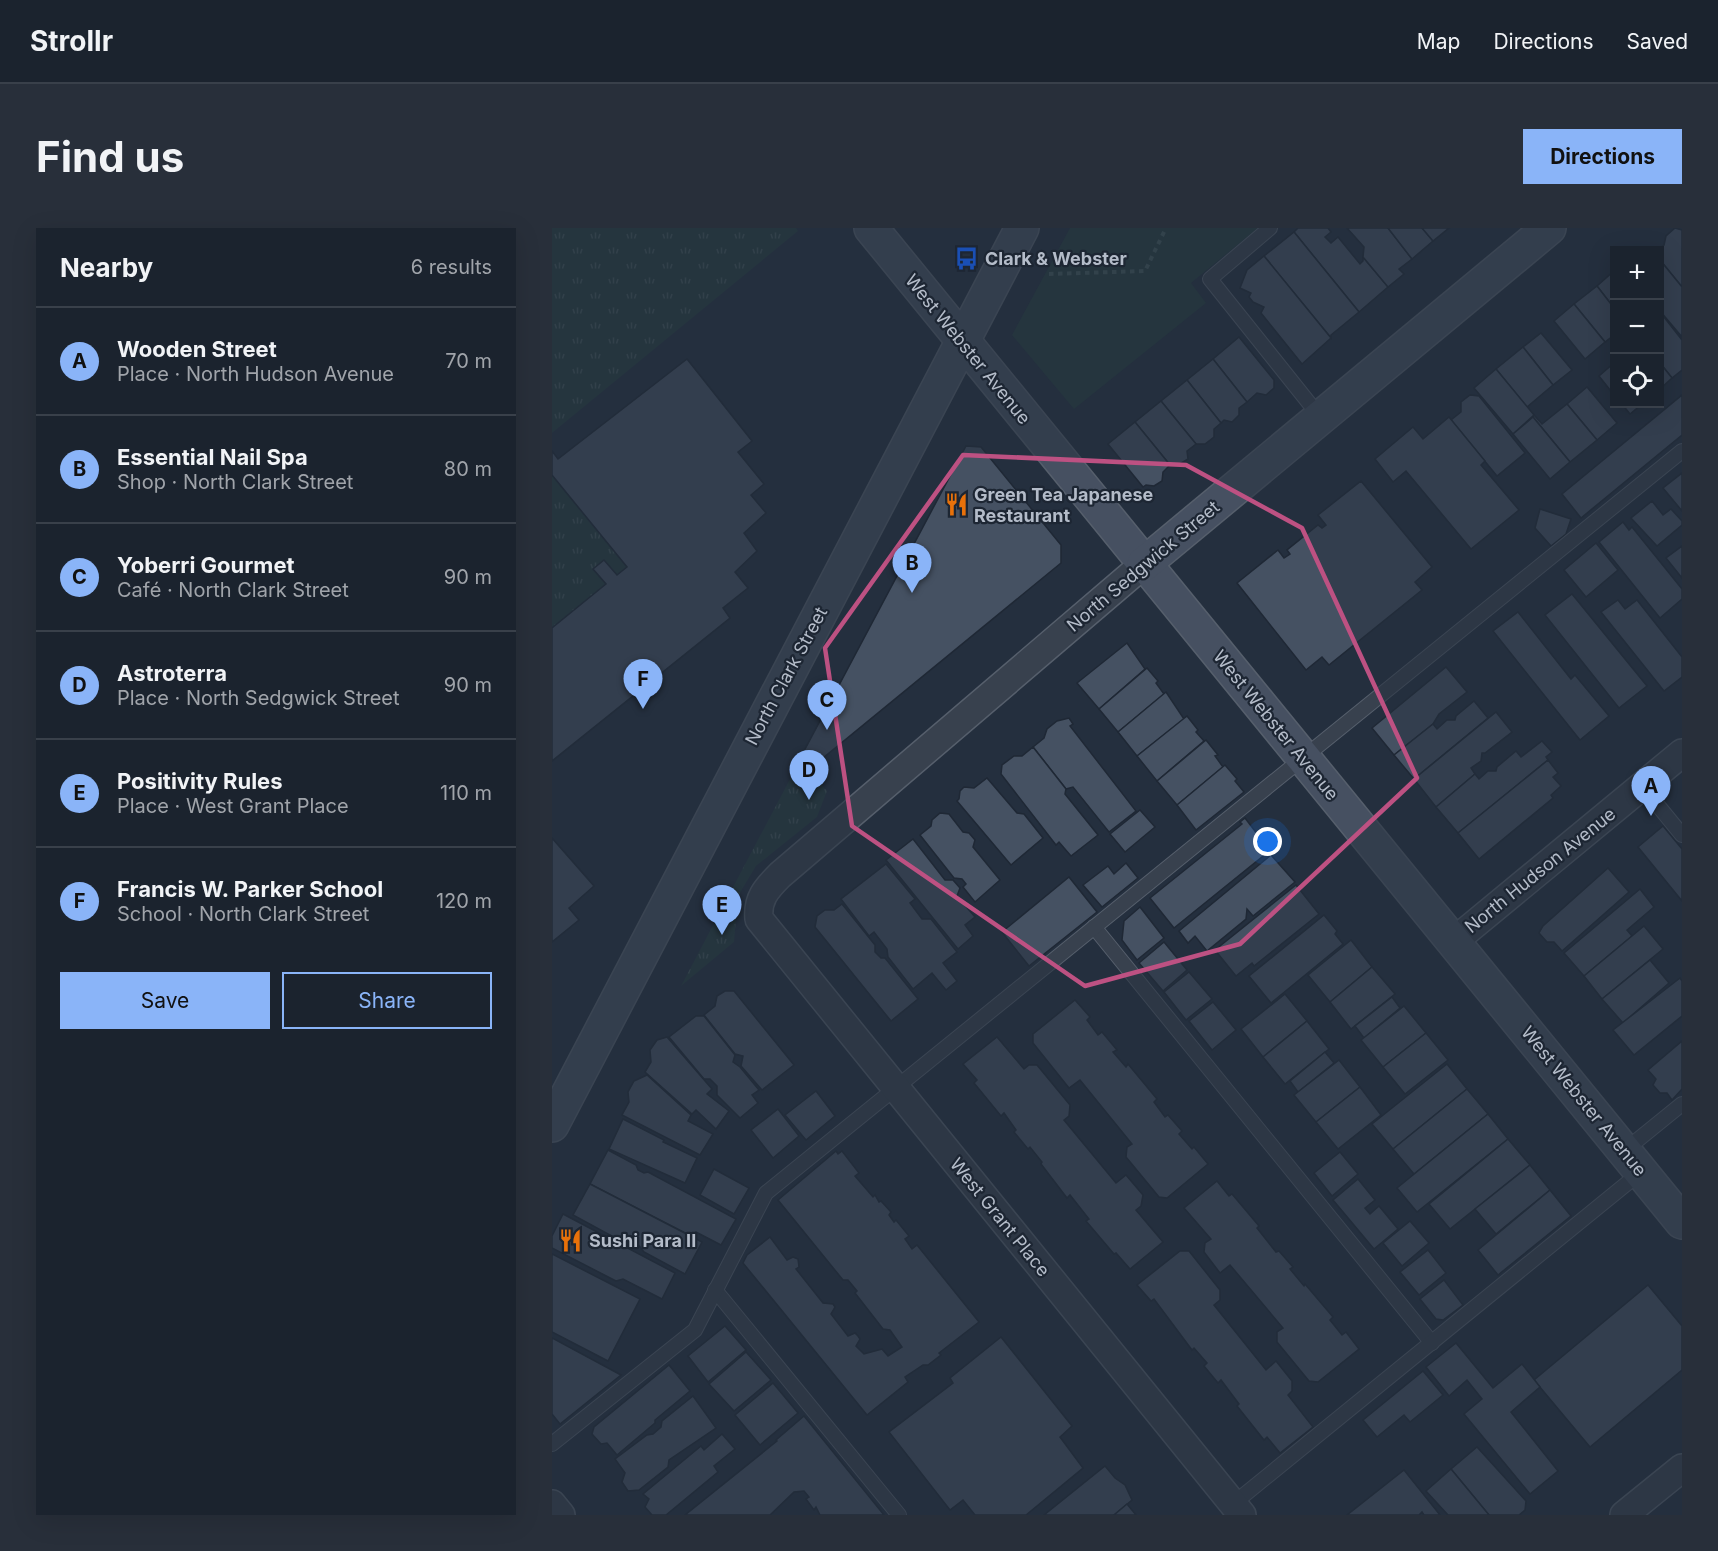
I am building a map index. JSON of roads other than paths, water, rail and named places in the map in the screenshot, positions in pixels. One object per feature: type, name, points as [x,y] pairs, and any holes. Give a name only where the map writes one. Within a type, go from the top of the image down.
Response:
[{"type":"street","name":"West Webster Avenue","points":[[871,228],[1682,1222]]},
{"type":"street","name":"North Clark Street","points":[[552,1124],[1022,228]]},
{"type":"street","name":"North Sedgwick Street","points":[[759,919],[758,909],[761,898],[780,875],[1144,564],[1550,228]]},
{"type":"street","name":"North Hudson Avenue","points":[[1453,942],[1682,753]]},
{"type":"street","name":"West Grant Place","points":[[759,919],[1238,1510]]},
{"type":"street","points":[[1624,1515],[1682,1468]]},
{"type":"street","points":[[552,1504],[561,1515]]},
{"type":"lane","points":[[1270,228],[1210,279],[1321,417]]},
{"type":"lane","points":[[552,1444],[695,1330],[766,1193],[1682,452]]},
{"type":"lane","points":[[1642,786],[1682,835]]},
{"type":"lane","points":[[1094,927],[1432,1343]]},
{"type":"lane","points":[[1238,1510],[1432,1343],[1633,1161],[1682,1104]]},
{"type":"lane","points":[[715,1290],[899,1515]]},
{"type":"place","name":"Clark & Webster","points":[[967,258]]},
{"type":"place","name":"Green Tea Japanese Restaurant","points":[[956,504]]},
{"type":"place","name":"Essential Nail Spa","points":[[912,593]]},
{"type":"place","name":"Francis W. Parker School","points":[[643,709]]},
{"type":"place","name":"Yoberri Gourmet","points":[[827,730]]},
{"type":"place","name":"Astroterra","points":[[809,800]]},
{"type":"place","name":"Wooden Street","points":[[1651,816]]},
{"type":"place","name":"Positivity Rules","points":[[722,935]]},
{"type":"place","name":"Sushi Para II","points":[[571,1240]]}]
